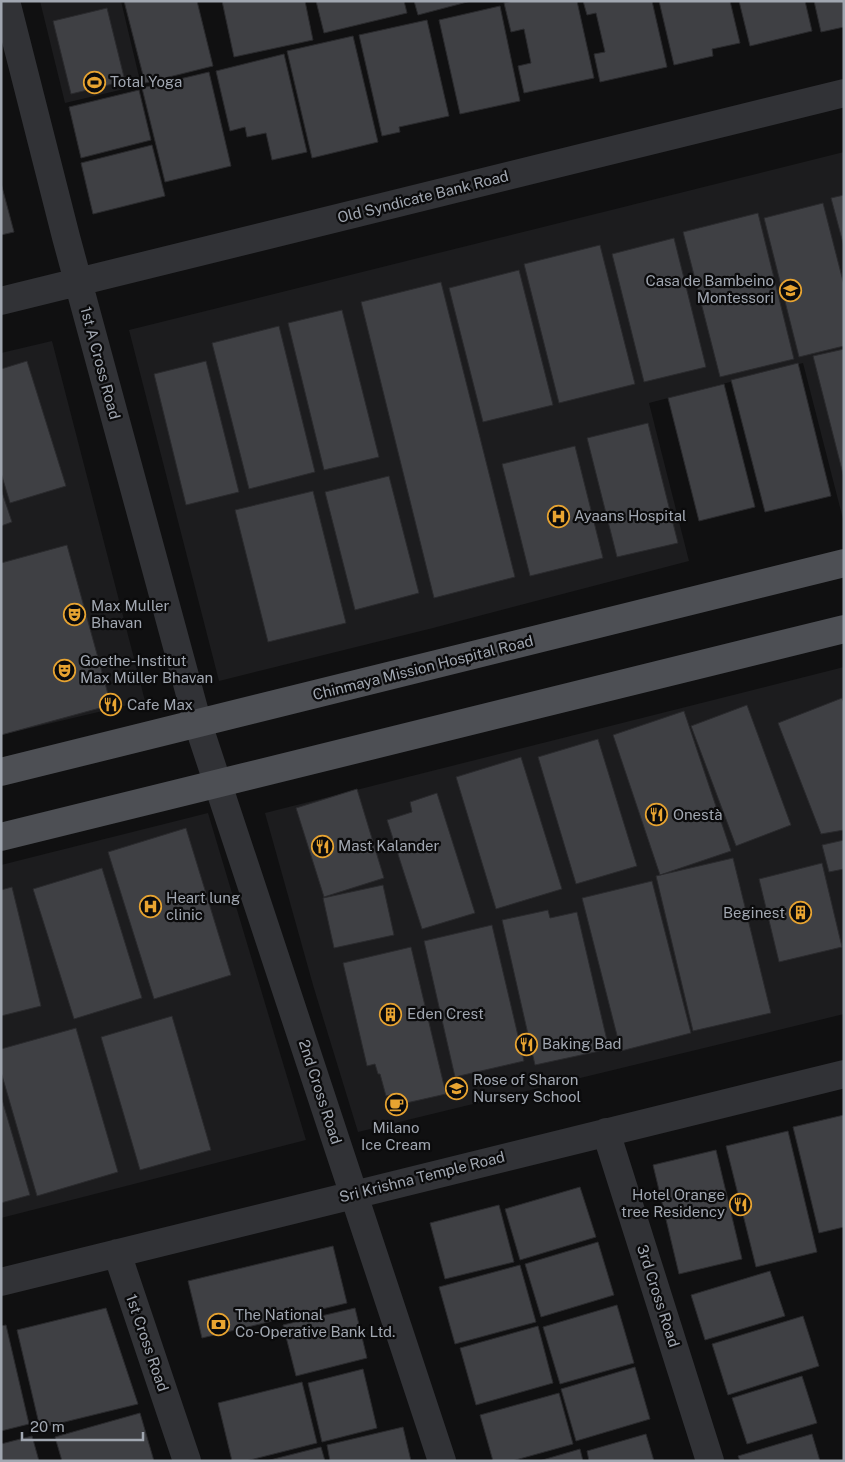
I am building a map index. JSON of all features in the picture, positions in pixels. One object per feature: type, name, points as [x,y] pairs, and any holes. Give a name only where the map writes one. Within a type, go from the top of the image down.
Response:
[{"type":"main road","name":"Chinmaya Mission Hospital Road","points":[[1,772],[844,563]]},
{"type":"main road","points":[[1,837],[844,629]]},
{"type":"street","name":"1st A Cross Road","points":[[6,1],[78,282],[198,724]]},
{"type":"street","name":"Old Syndicate Bank Road","points":[[1,301],[844,93]]},
{"type":"street","name":"2nd Cross Road","points":[[198,724],[442,1461]]},
{"type":"street","name":"Sri Krishna Temple Road","points":[[1,1282],[844,1074]]},
{"type":"street","name":"3rd Cross Road","points":[[606,1132],[710,1461]]},
{"type":"street","name":"1st Cross Road","points":[[116,1253],[187,1461]]},
{"type":"shaded area","points":[[40,1],[121,1],[141,85],[65,103]]},
{"type":"shaded area","points":[[844,152],[844,523],[803,363],[649,403],[689,561],[433,628],[219,681],[129,330]]},
{"type":"shaded area","points":[[52,341],[145,701],[1,735],[1,353]]},
{"type":"shaded area","points":[[844,667],[844,1014],[358,1132],[313,985],[265,813]]},
{"type":"shaded area","points":[[208,813],[306,1140],[1,1218],[1,865]]},
{"type":"building","points":[[124,1],[197,1],[213,66],[145,83]]},
{"type":"building","points":[[222,1],[305,1],[313,40],[234,57]]},
{"type":"building","points":[[316,1],[404,1],[407,13],[324,33]]},
{"type":"building","points":[[414,1],[471,1],[418,15]]},
{"type":"building","points":[[513,1],[577,1],[594,78],[524,93],[518,66],[531,63],[524,29],[511,32],[504,3]]},
{"type":"building","points":[[583,1],[652,1],[667,67],[600,82],[594,54],[605,52],[596,13],[587,15]]},
{"type":"building","points":[[659,1],[730,1],[740,43],[712,49],[713,56],[674,65]]},
{"type":"building","points":[[739,1],[805,1],[812,31],[750,46]]},
{"type":"building","points":[[814,1],[844,1],[844,27],[821,32]]},
{"type":"building","points":[[500,6],[520,101],[460,114],[439,20]]},
{"type":"building","points":[[107,8],[125,81],[71,94],[53,21]]},
{"type":"building","points":[[427,20],[449,116],[399,127],[400,132],[382,136],[359,35]]},
{"type":"building","points":[[353,36],[378,142],[312,158],[287,51]]},
{"type":"building","points":[[284,54],[307,152],[272,160],[266,133],[247,137],[245,127],[230,131],[216,71]]},
{"type":"building","points":[[209,72],[231,166],[165,182],[142,88]]},
{"type":"building","points":[[139,90],[151,140],[81,158],[69,107]]},
{"type":"building","points":[[152,145],[165,196],[93,214],[81,163]]},
{"type":"building","points":[[1,183],[14,232],[1,235]]},
{"type":"building","points":[[844,195],[844,247],[831,198]]},
{"type":"building","points":[[823,203],[844,285],[844,346],[799,357],[764,218]]},
{"type":"building","points":[[758,213],[794,359],[720,377],[683,232]]},
{"type":"building","points":[[674,238],[706,367],[644,382],[612,254]]},
{"type":"building","points":[[600,245],[635,384],[559,403],[524,264]]},
{"type":"building","points":[[519,270],[553,405],[483,422],[449,288]]},
{"type":"building","points":[[441,282],[515,577],[434,598],[361,302]]},
{"type":"building","points":[[342,310],[379,457],[324,470],[288,323]]},
{"type":"building","points":[[279,326],[315,472],[249,489],[212,343]]},
{"type":"building","points":[[844,349],[844,478],[813,356]]},
{"type":"building","points":[[27,361],[66,486],[10,503],[1,473],[1,369]]},
{"type":"building","points":[[206,361],[239,492],[186,505],[154,374]]},
{"type":"building","points":[[798,363],[831,496],[765,512],[731,380]]},
{"type":"building","points":[[724,384],[755,507],[699,521],[668,398]]},
{"type":"building","points":[[648,423],[678,543],[617,557],[587,438]]},
{"type":"building","points":[[575,446],[603,558],[530,576],[502,464]]},
{"type":"building","points":[[389,476],[419,593],[355,610],[325,492]]},
{"type":"building","points":[[1,489],[12,522],[1,526]]},
{"type":"building","points":[[313,491],[346,623],[268,642],[235,510]]},
{"type":"building","points":[[67,545],[111,705],[1,735],[1,563]]},
{"type":"building","points":[[842,698],[844,703],[844,830],[821,834],[778,723]]},
{"type":"building","points":[[747,705],[791,825],[736,846],[691,726]]},
{"type":"building","points":[[684,711],[731,851],[660,875],[613,735]]},
{"type":"building","points":[[598,739],[637,866],[576,884],[538,757]]},
{"type":"building","points":[[521,757],[562,889],[496,909],[456,777]]},
{"type":"building","points":[[357,789],[384,878],[324,897],[296,808]]},
{"type":"building","points":[[437,793],[475,913],[422,929],[387,820],[412,812],[410,802]]},
{"type":"building","points":[[186,828],[231,975],[154,999],[108,852]]},
{"type":"building","points":[[844,840],[844,869],[829,872],[822,845]]},
{"type":"building","points":[[733,858],[771,1013],[693,1031],[656,876]]},
{"type":"building","name":"Beginest","points":[[822,863],[842,947],[779,962],[759,879]]},
{"type":"building","points":[[102,868],[142,998],[74,1019],[33,889]]},
{"type":"building","points":[[652,881],[691,1033],[621,1051],[582,898]]},
{"type":"building","points":[[383,885],[394,935],[334,948],[323,898]]},
{"type":"building","points":[[12,887],[41,1006],[1,1016],[1,890]]},
{"type":"building","points":[[548,910],[550,918],[577,912],[609,1049],[535,1065],[502,920]]},
{"type":"building","points":[[492,925],[524,1061],[455,1077],[424,941]]},
{"type":"building","name":"Eden Crest","points":[[411,947],[446,1094],[393,1106],[390,1095],[386,1096],[375,1064],[367,1066],[343,963]]},
{"type":"building","points":[[172,1016],[211,1150],[140,1170],[101,1037]]},
{"type":"building","points":[[76,1028],[118,1172],[37,1196],[1,1072],[1,1049]]},
{"type":"building","points":[[1,1096],[30,1195],[1,1203]]},
{"type":"building","points":[[844,1115],[844,1227],[819,1233],[793,1127]]},
{"type":"building","points":[[788,1131],[817,1252],[756,1267],[726,1146]]},
{"type":"building","points":[[716,1150],[742,1259],[679,1274],[653,1165]]},
{"type":"building","points":[[580,1187],[596,1237],[520,1260],[505,1209]]},
{"type":"building","points":[[499,1205],[514,1262],[445,1279],[430,1223]]},
{"type":"building","points":[[598,1242],[614,1295],[541,1317],[525,1264]]},
{"type":"building","points":[[333,1246],[347,1303],[202,1338],[188,1281]]},
{"type":"building","points":[[520,1265],[536,1322],[455,1344],[439,1287]]},
{"type":"building","points":[[770,1271],[785,1316],[705,1340],[691,1295]]},
{"type":"building","points":[[617,1305],[634,1363],[560,1384],[543,1327]]},
{"type":"building","points":[[106,1308],[138,1404],[40,1428],[17,1330]]},
{"type":"building","points":[[355,1308],[367,1358],[296,1376],[283,1325]]},
{"type":"building","points":[[803,1316],[819,1366],[728,1395],[712,1344]]},
{"type":"building","points":[[6,1325],[29,1424],[1,1431],[1,1326]]},
{"type":"building","points":[[538,1326],[553,1383],[476,1405],[460,1348]]},
{"type":"building","points":[[635,1367],[650,1419],[576,1441],[561,1389]]},
{"type":"building","points":[[363,1369],[377,1428],[322,1442],[308,1383]]},
{"type":"building","points":[[802,1376],[817,1423],[747,1444],[732,1398]]},
{"type":"building","points":[[302,1382],[317,1443],[246,1461],[232,1461],[218,1403]]},
{"type":"building","points":[[559,1393],[573,1444],[512,1461],[493,1461],[480,1415]]},
{"type":"building","points":[[140,1413],[154,1461],[62,1461],[55,1437]]},
{"type":"building","points":[[403,1427],[411,1461],[330,1461],[327,1445]]},
{"type":"building","points":[[646,1434],[654,1461],[589,1461],[587,1451]]},
{"type":"building","points":[[812,1434],[820,1461],[740,1461],[738,1456]]},
{"type":"building","points":[[32,1436],[39,1461],[1,1461],[1,1444]]},
{"type":"building","points":[[321,1447],[325,1461],[266,1461]]},
{"type":"building","points":[[580,1449],[583,1461],[539,1461]]},
{"type":"place","name":"Total Yoga","points":[[94,82]]},
{"type":"place","name":"Casa de Bambeino Montessori","points":[[790,290]]},
{"type":"place","name":"Ayaans Hospital","points":[[558,516]]},
{"type":"place","name":"Max Muller Bhavan","points":[[75,615]]},
{"type":"place","name":"Goethe-Institut Max Müller Bhavan","points":[[64,670]]},
{"type":"place","name":"Cafe Max","points":[[111,705]]},
{"type":"place","name":"Onestà","points":[[657,815]]},
{"type":"place","name":"Mast Kalander","points":[[322,846]]},
{"type":"place","name":"Heart lung clinic","points":[[150,907]]},
{"type":"place","name":"Beginest","points":[[801,913]]},
{"type":"place","name":"Eden Crest","points":[[391,1014]]},
{"type":"place","name":"Baking Bad","points":[[526,1044]]},
{"type":"place","name":"Rose of Sharon Nursery School","points":[[457,1089]]},
{"type":"place","name":"Milano Ice Cream","points":[[396,1105]]},
{"type":"place","name":"Hotel Orange tree Residency","points":[[741,1204]]},
{"type":"place","name":"The National Co-Operative Bank Ltd.","points":[[219,1324]]}]
